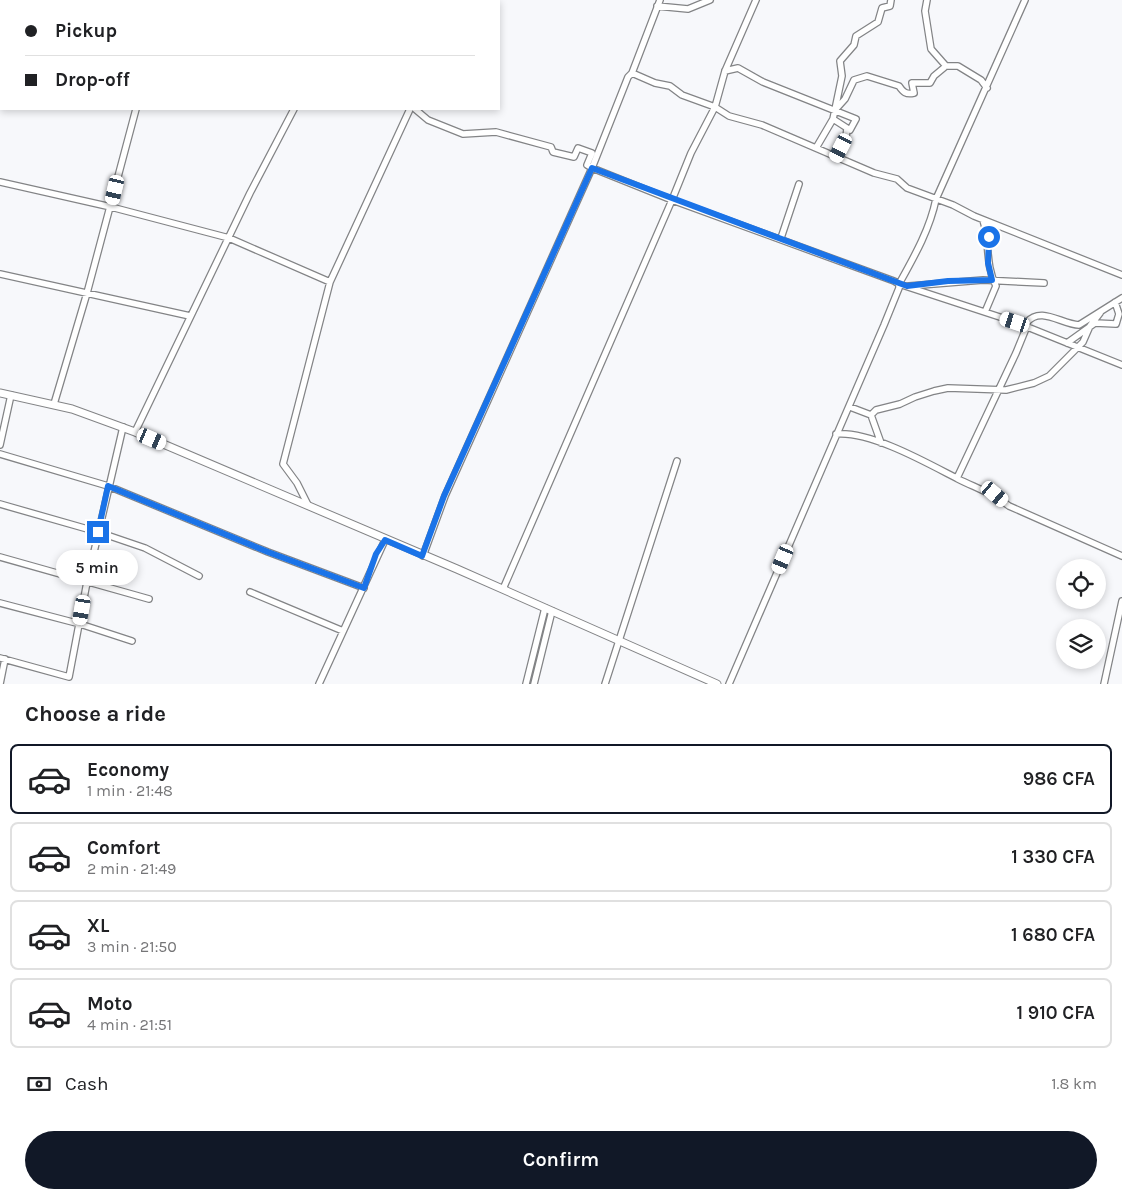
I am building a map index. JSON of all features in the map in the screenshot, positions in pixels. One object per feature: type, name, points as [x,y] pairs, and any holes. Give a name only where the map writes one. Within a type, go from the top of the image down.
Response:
[{"type":"street","points":[[422,556],[444,496],[592,168],[660,0]]},
{"type":"street","points":[[657,6],[688,9],[710,0]]},
{"type":"street","points":[[503,589],[691,153],[715,108],[725,71],[756,0]]},
{"type":"street","points":[[816,148],[833,119],[836,109],[842,76],[840,61],[854,46],[856,36],[878,22],[882,8],[890,6],[891,0]]},
{"type":"street","points":[[927,0],[925,11],[931,49],[946,66]]},
{"type":"street","points":[[729,684],[836,434],[850,407],[899,284],[922,238],[933,212],[936,199],[1025,0]]},
{"type":"street","points":[[836,109],[845,99],[854,80],[861,77],[899,86],[902,91],[908,94],[914,93],[912,83],[930,83],[934,76],[946,66],[958,66],[981,80],[987,88]]},
{"type":"street","points":[[725,71],[738,68],[764,82],[836,109],[856,119],[850,130],[833,119]]},
{"type":"street","points":[[632,73],[655,83],[670,86],[682,95],[715,108],[729,116],[762,125],[874,173],[897,180],[907,188],[1122,275]]},
{"type":"street","points":[[54,404],[111,207],[136,110]]},
{"type":"street","points":[[135,432],[190,316],[293,110]]},
{"type":"street","points":[[308,504],[297,483],[283,464],[330,282],[410,110]]},
{"type":"street","points":[[416,110],[428,120],[463,134],[496,132],[509,134],[551,147],[553,152],[569,157],[574,157],[578,148],[592,153],[587,165],[592,168],[672,200],[781,238],[899,284],[1027,326],[1122,365]]},
{"type":"street","points":[[836,157],[846,138],[847,128]]},
{"type":"street","points":[[0,182],[111,207],[229,238],[330,282]]},
{"type":"street","points":[[781,238],[799,184]]},
{"type":"street","points":[[984,220],[989,237],[988,263],[996,288],[985,312]]},
{"type":"street","points":[[0,274],[190,316]]},
{"type":"street","points":[[907,286],[948,281],[1044,282]]},
{"type":"street","points":[[1015,322],[1027,322],[1032,316],[1040,314],[1079,325],[1122,298]]},
{"type":"street","points":[[1067,343],[1097,322],[1116,324],[1119,314],[1115,302]]},
{"type":"street","points":[[871,415],[876,410],[900,404],[934,391],[948,388],[1019,388],[1049,376],[1083,342],[1090,326],[1100,313]]},
{"type":"street","points":[[957,478],[1027,326]]},
{"type":"street","points":[[0,393],[54,404],[135,432],[308,504],[385,540],[618,639],[707,682],[717,684]]},
{"type":"street","points":[[0,445],[11,394]]},
{"type":"street","points":[[850,407],[871,415],[881,443]]},
{"type":"street","points":[[0,684],[2,658],[69,677],[87,582],[122,427]]},
{"type":"street","points":[[836,434],[862,437],[881,443],[943,469],[957,478],[995,494],[1017,510],[1122,556]]},
{"type":"street","points":[[0,454],[108,486],[268,552],[364,588]]},
{"type":"street","points":[[605,684],[677,461]]},
{"type":"street","points":[[0,504],[98,532],[145,548],[200,576]]},
{"type":"street","points":[[319,684],[364,588],[376,554],[385,540]]},
{"type":"street","points":[[0,557],[149,598]]},
{"type":"street","points":[[250,592],[343,631]]},
{"type":"street","points":[[1104,684],[1122,600]]},
{"type":"street","points":[[0,604],[80,624],[132,641]]},
{"type":"street","points":[[526,684],[548,609]]},
{"type":"street","points":[[534,684],[548,609]]},
{"type":"route","points":[[98,532],[108,486],[268,552],[364,588],[376,554],[385,540],[422,556],[444,496],[460,465],[540,279],[592,168],[672,200],[781,238],[907,286],[948,281],[992,280],[988,263],[989,237]]}]
